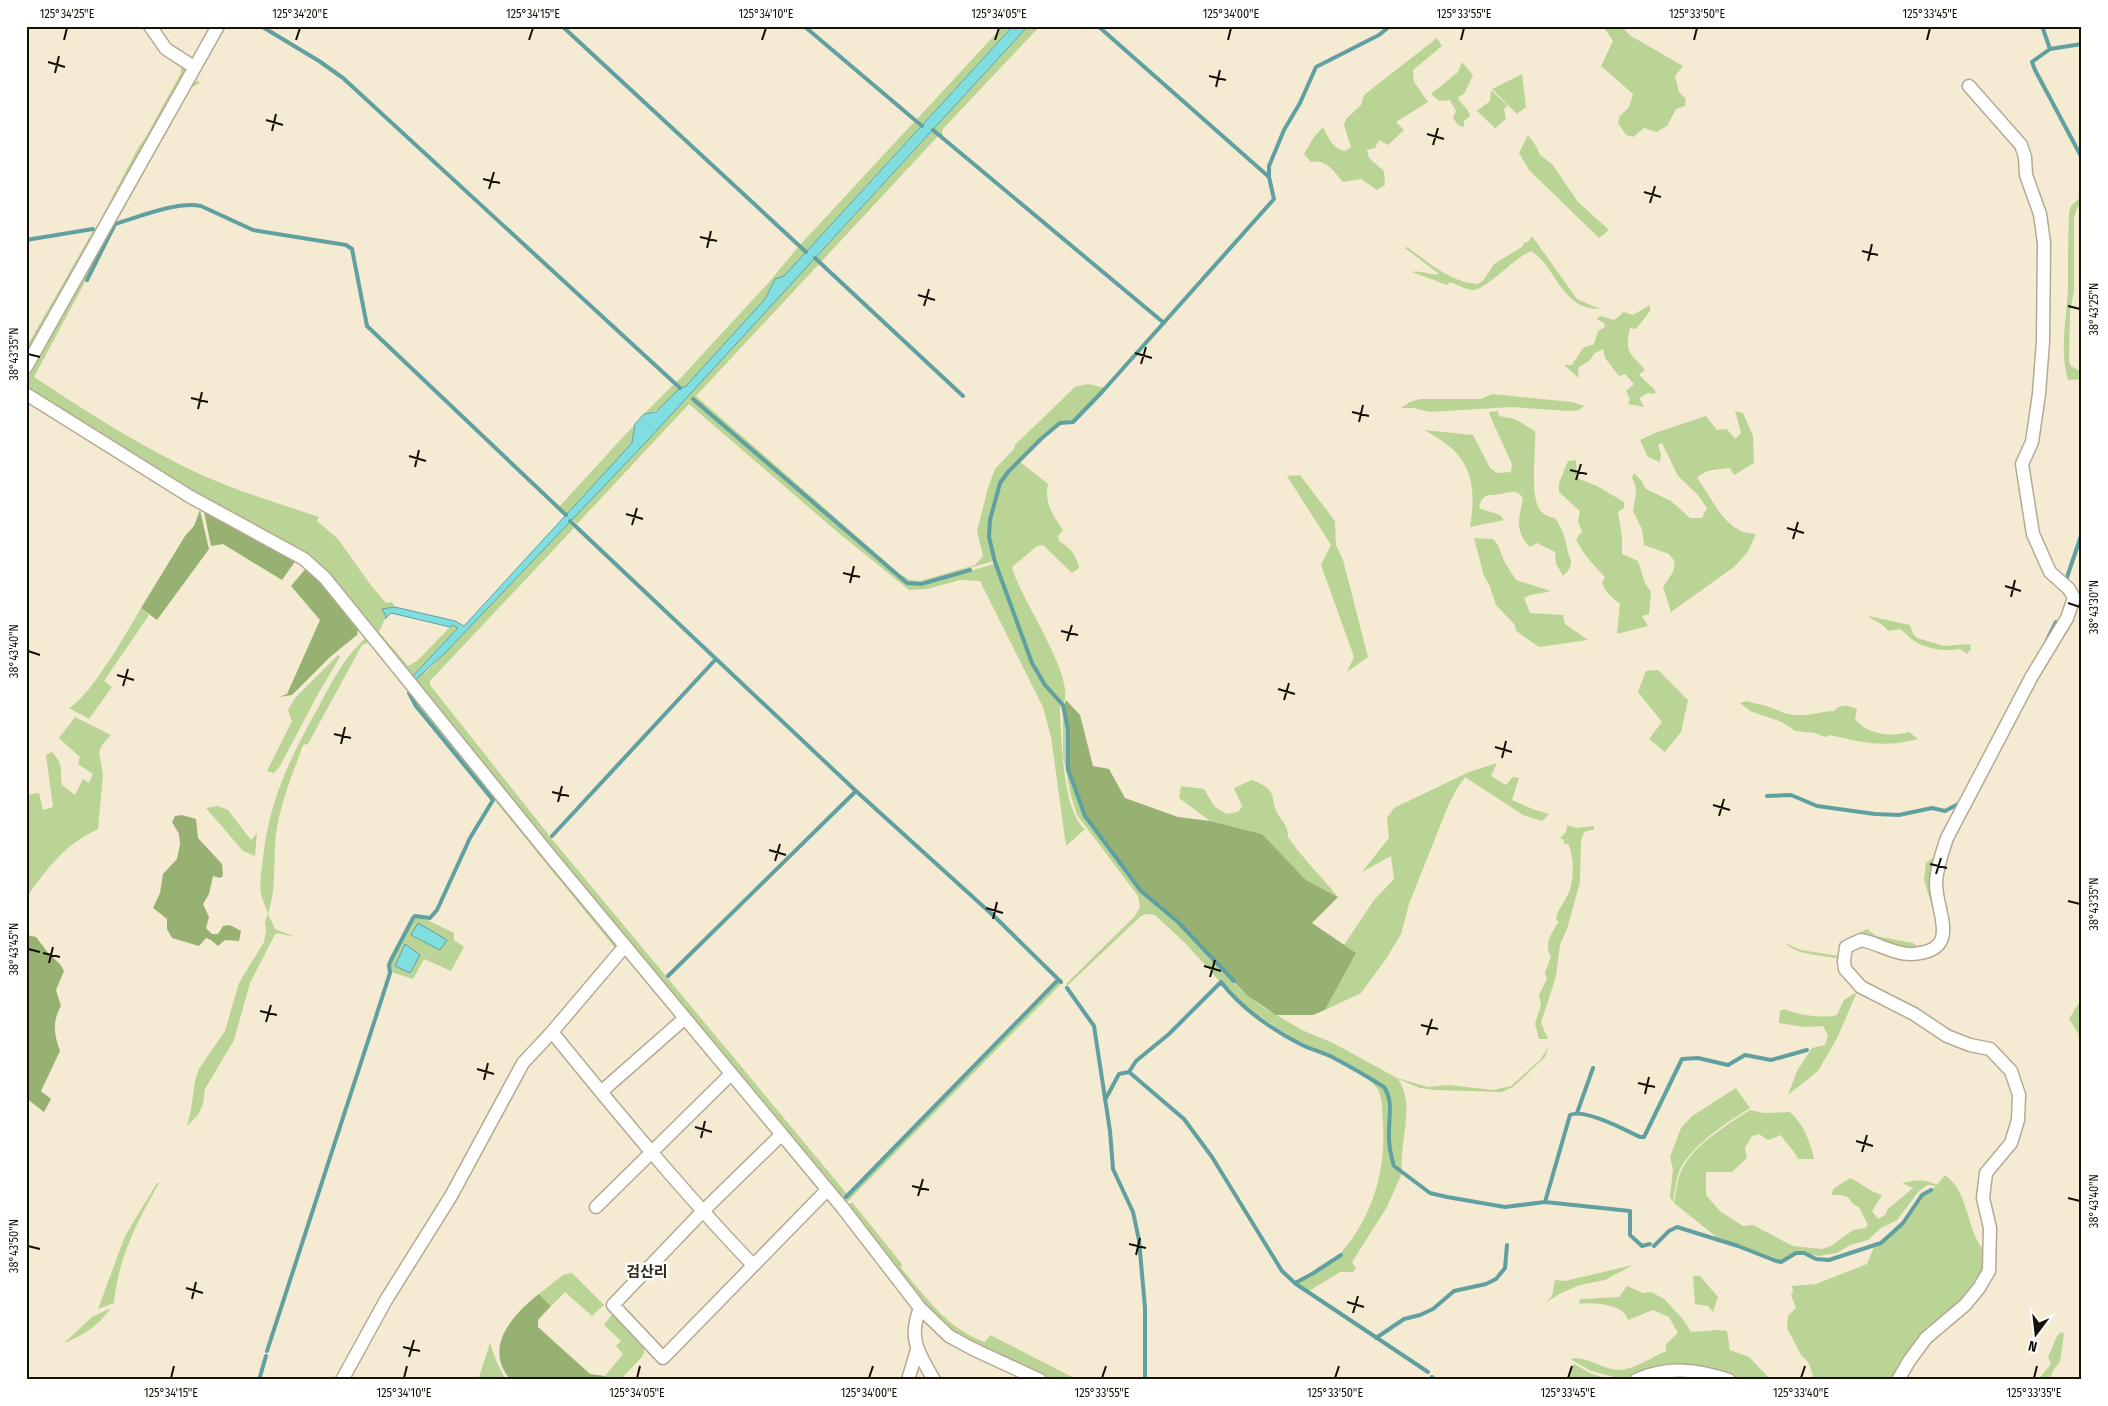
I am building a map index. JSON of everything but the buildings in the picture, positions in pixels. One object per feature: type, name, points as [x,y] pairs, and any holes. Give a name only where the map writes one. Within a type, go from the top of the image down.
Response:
[{"type":"street","points":[[150,26],[166,49],[194,67]]},
{"type":"street","points":[[26,367],[218,26]]},
{"type":"street","points":[[1898,1380],[1926,1338],[1965,1304],[1979,1288],[1989,1271],[1990,1228],[1983,1198],[1986,1173],[2011,1143],[2018,1120],[2019,1094],[2011,1071],[1990,1049],[1970,1045],[1948,1036],[1914,1014],[1861,987],[1845,969],[1846,947],[1860,940],[1911,954],[1936,947],[1943,938],[1944,927],[1936,885],[1938,864],[1947,838],[2032,676],[2067,618],[2074,598],[2069,589],[2050,572],[2033,534],[2022,464],[2032,442],[2039,394],[2043,342],[2044,243],[2040,214],[2026,175],[2025,157],[2020,145],[1969,86]]},
{"type":"street","points":[[26,394],[189,496],[304,558],[325,578],[827,1190],[920,1308],[949,1336],[1040,1380]]},
{"type":"street","points":[[342,1380],[386,1300],[451,1196],[523,1063],[625,946]]},
{"type":"street","points":[[601,1092],[685,1018]]},
{"type":"street","points":[[552,1032],[650,1153],[702,1212],[753,1265]]},
{"type":"street","points":[[596,1207],[731,1074]]},
{"type":"street","points":[[781,1135],[702,1212],[612,1305],[662,1358],[827,1190]]},
{"type":"street","points":[[920,1308],[915,1322],[914,1334],[917,1350],[934,1380]]},
{"type":"street","points":[[908,1380],[917,1350]]},
{"type":"street","points":[[1636,1380],[1651,1374],[1679,1370],[1707,1373],[1729,1380]]},
{"type":"green space","points":[[1003,26],[1013,26],[923,124],[917,119]]},
{"type":"green space","points":[[1028,26],[1040,26],[942,130],[943,138],[939,132],[933,129]]},
{"type":"green space","points":[[1603,26],[1621,26],[1631,36],[1683,66],[1675,76],[1679,92],[1686,99],[1685,106],[1676,109],[1667,126],[1656,132],[1644,128],[1633,137],[1626,135],[1618,123],[1620,116],[1629,107],[1633,94],[1601,66],[1613,41]]},
{"type":"green space","points":[[1437,38],[1442,46],[1413,70],[1414,82],[1428,102],[1396,122],[1404,130],[1388,145],[1379,140],[1375,148],[1367,150],[1369,158],[1384,171],[1385,185],[1377,190],[1361,179],[1343,182],[1326,164],[1311,162],[1304,154],[1314,137],[1323,127],[1329,139],[1337,148],[1345,151],[1351,147],[1344,125],[1346,119],[1361,105],[1364,95]]},
{"type":"green space","points":[[1462,62],[1473,75],[1464,94],[1458,97],[1468,110],[1470,116],[1464,121],[1464,127],[1458,125],[1453,118],[1456,111],[1450,100],[1439,101],[1431,94],[1458,72]]},
{"type":"green space","points":[[181,66],[186,69],[186,72],[26,363],[26,348],[95,230],[139,146],[181,73]]},
{"type":"green space","points":[[1522,74],[1526,107],[1517,114],[1492,89]]},
{"type":"green space","points":[[198,81],[200,83],[191,88],[117,221],[114,222],[86,280],[34,377],[124,434],[196,472],[248,493],[319,517],[317,521],[338,539],[386,603],[392,602],[395,607],[382,609],[386,616],[379,632],[408,666],[417,661],[450,627],[453,625],[459,628],[412,677],[426,672],[569,523],[574,528],[430,681],[430,685],[552,839],[847,1194],[844,1199],[1058,982],[1061,984],[845,1203],[326,576],[26,391],[28,370],[192,82]]},
{"type":"green space","points":[[1491,90],[1508,106],[1504,109],[1506,119],[1495,128],[1477,111],[1490,101]]},
{"type":"green space","points":[[914,122],[920,127],[807,251],[800,245]]},
{"type":"green space","points":[[932,131],[939,135],[821,262],[816,257]]},
{"type":"green space","points":[[1528,135],[1540,155],[1552,164],[1578,202],[1609,230],[1599,238],[1529,170],[1519,153]]},
{"type":"green space","points":[[2082,196],[2082,203],[2077,208],[2074,217],[2074,292],[2070,311],[2069,362],[2071,366],[2082,372],[2082,379],[2068,380],[2065,368],[2064,345],[2068,287],[2069,213],[2071,206]]},
{"type":"green space","points":[[1532,236],[1577,299],[1600,309],[1576,303],[1540,258],[1531,251],[1493,280],[1479,289],[1473,290],[1450,282],[1447,285],[1412,272],[1439,274],[1405,248],[1407,247],[1431,265],[1449,275],[1477,284],[1483,281],[1494,264],[1522,247]]},
{"type":"green space","points":[[798,247],[805,254],[784,277],[775,279],[765,299],[686,386],[681,388],[676,383],[770,281]]},
{"type":"green space","points":[[814,259],[819,264],[696,396],[900,574],[910,580],[920,581],[975,565],[983,556],[977,531],[995,469],[1014,449],[1015,445],[1075,387],[1088,384],[1105,388],[1072,421],[1059,423],[1041,437],[1007,471],[999,482],[989,520],[988,537],[994,561],[916,583],[907,582],[899,576],[693,399],[907,584],[922,585],[994,564],[1031,663],[1044,686],[1062,705],[1060,707],[1061,735],[1067,790],[1077,820],[1085,829],[1066,846],[1051,737],[1043,707],[980,581],[960,580],[927,589],[909,590],[835,530],[689,404],[577,524],[572,519]]},
{"type":"green space","points":[[1650,305],[1650,311],[1636,329],[1630,328],[1628,336],[1630,352],[1645,370],[1639,375],[1655,390],[1655,394],[1648,393],[1639,398],[1644,407],[1628,404],[1630,399],[1626,391],[1634,384],[1625,374],[1619,376],[1605,358],[1603,349],[1595,353],[1589,361],[1578,368],[1579,378],[1564,365],[1572,365],[1583,348],[1594,344],[1598,331],[1605,327],[1604,323],[1597,319],[1600,316],[1614,320],[1624,312],[1633,315]]},
{"type":"green space","points":[[673,385],[679,390],[668,403],[655,411],[644,414]]},
{"type":"green space","points":[[1492,394],[1572,402],[1584,406],[1579,410],[1569,411],[1511,407],[1430,412],[1413,408],[1401,408],[1410,402],[1420,399],[1481,399]]},
{"type":"green space","points":[[1498,411],[1499,416],[1515,419],[1535,431],[1534,487],[1536,499],[1539,508],[1544,514],[1555,518],[1563,534],[1571,563],[1569,570],[1563,576],[1556,564],[1555,552],[1537,543],[1530,547],[1525,541],[1519,524],[1523,498],[1518,493],[1511,492],[1484,497],[1479,508],[1500,515],[1504,520],[1470,527],[1473,494],[1467,469],[1451,448],[1424,430],[1473,435],[1490,468],[1497,473],[1511,472],[1512,464],[1489,412]]},
{"type":"green space","points":[[1735,411],[1743,413],[1753,436],[1754,463],[1734,475],[1730,468],[1716,469],[1708,471],[1697,478],[1727,521],[1741,531],[1756,534],[1747,553],[1734,567],[1671,612],[1663,587],[1673,572],[1675,562],[1669,554],[1644,545],[1642,529],[1633,511],[1636,493],[1632,478],[1634,473],[1646,489],[1671,501],[1690,518],[1702,518],[1707,508],[1697,494],[1678,476],[1662,443],[1658,445],[1661,454],[1660,462],[1648,457],[1640,440],[1706,416],[1717,430],[1727,429],[1735,439],[1741,433]]},
{"type":"green space","points":[[635,424],[632,443],[567,514],[559,507]]},
{"type":"green space","points":[[1576,460],[1577,478],[1597,486],[1624,502],[1624,508],[1618,512],[1622,537],[1622,554],[1638,561],[1645,583],[1651,592],[1649,614],[1642,616],[1648,626],[1617,634],[1620,604],[1605,590],[1602,583],[1605,577],[1585,555],[1576,539],[1582,532],[1578,521],[1580,511],[1559,492],[1559,483],[1568,461]]},
{"type":"green space","points":[[1020,462],[1048,484],[1048,503],[1063,530],[1058,536],[1059,541],[1072,552],[1079,568],[1072,573],[1043,545],[1037,546],[1012,567],[1055,657],[1062,676],[1065,692],[1063,704],[1045,685],[1033,662],[996,562],[990,537],[991,520],[1001,483]]},
{"type":"green space","points":[[1300,475],[1335,521],[1336,545],[1343,560],[1368,657],[1347,672],[1354,657],[1321,565],[1331,545],[1287,476]]},
{"type":"green space","points":[[203,507],[296,560],[282,580],[223,544],[211,546]]},
{"type":"green space","points":[[200,510],[209,549],[157,620],[141,608],[185,536],[194,526]]},
{"type":"green space","points":[[1474,538],[1493,539],[1516,580],[1551,591],[1524,598],[1530,613],[1563,615],[1565,624],[1588,640],[1539,647],[1516,631],[1515,625],[1496,605],[1489,584],[1484,576]]},
{"type":"green space","points":[[307,567],[358,629],[357,635],[330,657],[292,695],[279,697],[287,694],[320,620],[291,586]]},
{"type":"green space","points":[[141,608],[149,615],[104,681],[112,687],[89,719],[69,708],[88,691],[118,647]]},
{"type":"green space","points":[[1868,616],[1910,625],[1913,634],[1917,638],[1944,646],[1970,644],[1971,649],[1967,654],[1960,649],[1943,650],[1927,647],[1914,641],[1900,629],[1888,631],[1884,626]]},
{"type":"green space","points":[[369,635],[620,949],[615,948],[416,704],[409,691],[370,642],[362,645],[308,744],[303,745],[280,811],[275,844],[274,884],[268,914],[260,889],[260,880],[266,837],[276,798],[299,743],[335,677],[353,650]]},
{"type":"green space","points":[[338,655],[340,657],[280,766],[274,773],[267,771],[292,721],[288,710],[295,698]]},
{"type":"green space","points":[[1658,670],[1688,700],[1681,732],[1665,752],[1649,739],[1662,722],[1638,692],[1646,671]]},
{"type":"green space","points":[[1066,700],[1080,715],[1093,766],[1109,769],[1125,798],[1178,817],[1210,821],[1262,834],[1306,880],[1338,897],[1312,923],[1356,953],[1325,1010],[1313,1015],[1276,1015],[1248,996],[1179,921],[1142,890],[1085,816],[1069,768],[1069,729],[1064,705]]},
{"type":"green space","points":[[1747,701],[1793,715],[1834,711],[1839,707],[1848,706],[1857,709],[1855,719],[1866,728],[1887,734],[1909,732],[1918,739],[1883,744],[1830,735],[1825,737],[1815,733],[1795,731],[1782,722],[1750,711],[1740,703]]},
{"type":"green space","points":[[1063,706],[1067,730],[1068,769],[1084,817],[1140,891],[1177,923],[1240,989],[1261,1006],[1302,1030],[1333,1043],[1397,1078],[1428,1087],[1448,1085],[1493,1090],[1511,1086],[1540,1060],[1549,1046],[1545,1057],[1513,1087],[1502,1092],[1435,1090],[1420,1088],[1398,1079],[1406,1101],[1402,1171],[1395,1162],[1391,1152],[1391,1107],[1385,1086],[1334,1057],[1302,1044],[1253,1012],[1232,995],[1187,945],[1155,915],[1146,914],[1141,916],[1067,986],[1066,984],[1135,916],[1140,907],[1138,896],[1077,815],[1063,756]]},
{"type":"green space","points":[[75,717],[111,735],[102,745],[99,752],[103,775],[98,829],[74,843],[65,851],[49,867],[26,898],[26,795],[39,793],[43,810],[53,807],[46,755],[52,752],[56,757],[60,765],[62,785],[75,795],[83,779],[89,783],[93,774],[78,764],[80,757],[59,738]]},
{"type":"green space","points":[[1497,763],[1491,776],[1506,785],[1513,777],[1519,778],[1512,800],[1549,814],[1542,821],[1523,815],[1465,777],[1448,806],[1409,904],[1401,934],[1386,959],[1361,993],[1325,1010],[1356,953],[1344,945],[1374,900],[1394,879],[1391,856],[1362,872],[1389,838],[1387,818],[1394,808],[1469,772]]},
{"type":"green space","points":[[1252,780],[1271,792],[1288,837],[1338,897],[1306,880],[1262,834],[1210,821],[1179,798],[1181,786],[1204,789],[1214,806],[1226,814],[1238,812],[1242,806],[1234,788]]},
{"type":"green space","points":[[218,806],[228,810],[251,840],[257,833],[255,856],[243,851],[206,808]]},
{"type":"green space","points":[[182,815],[196,819],[198,838],[222,864],[223,876],[220,878],[213,876],[209,894],[203,904],[209,917],[206,928],[212,934],[218,934],[223,926],[230,925],[241,931],[239,941],[225,940],[218,946],[206,938],[199,946],[172,938],[167,929],[167,919],[153,908],[160,893],[163,874],[177,859],[180,844],[179,834],[172,822],[175,816]]},
{"type":"green space","points":[[1567,825],[1577,828],[1594,826],[1594,829],[1584,832],[1581,841],[1580,882],[1567,929],[1560,945],[1556,976],[1541,1023],[1548,1039],[1539,1039],[1535,1024],[1541,1005],[1539,995],[1547,979],[1545,973],[1551,957],[1548,944],[1552,933],[1557,924],[1559,924],[1556,918],[1569,893],[1572,878],[1573,866],[1570,849],[1568,844],[1564,844],[1564,840],[1560,838],[1566,832]]},
{"type":"green space","points":[[1933,858],[1938,859],[1934,886],[1942,919],[1942,928],[1938,943],[1932,948],[1910,951],[1878,942],[1857,940],[1846,944],[1842,959],[1804,953],[1785,943],[1801,950],[1839,956],[1845,941],[1867,929],[1876,936],[1913,943],[1920,948],[1930,945],[1935,940],[1939,930],[1924,880],[1926,863]]},
{"type":"green space","points":[[268,914],[275,929],[295,937],[277,933],[274,936],[250,983],[234,1040],[205,1089],[203,1104],[198,1115],[187,1126],[199,1069],[225,1031],[239,983],[264,942],[265,922]]},
{"type":"green space","points":[[416,917],[427,920],[454,933],[454,940],[464,947],[451,971],[424,959],[413,979],[391,972],[391,965],[396,950]]},
{"type":"green space","points":[[26,935],[36,937],[64,971],[56,990],[61,1006],[55,1023],[56,1039],[60,1051],[41,1091],[51,1099],[44,1112],[26,1098]]},
{"type":"green space","points":[[1857,992],[1837,1038],[1818,1071],[1788,1095],[1797,1071],[1812,1048],[1825,1045],[1828,1036],[1823,1026],[1804,1027],[1779,1023],[1780,1011],[1784,1009],[1803,1015],[1837,1015],[1844,1000]]},
{"type":"green space","points":[[2082,998],[2082,1057],[2078,1033],[2069,1019]]},
{"type":"green space","points":[[1353,1070],[1384,1087],[1387,1092],[1389,1154],[1393,1166],[1402,1173],[1387,1207],[1352,1262],[1356,1268],[1353,1272],[1340,1272],[1309,1291],[1297,1283],[1311,1277],[1343,1254],[1341,1253],[1352,1239],[1369,1208],[1379,1175],[1383,1140],[1380,1096],[1377,1088],[1372,1083]]},
{"type":"green space","points":[[1736,1088],[1750,1108],[1712,1134],[1695,1149],[1681,1167],[1673,1202],[1670,1197],[1673,1169],[1670,1157],[1681,1128],[1692,1116]]},
{"type":"green space","points":[[1750,1110],[1764,1113],[1790,1112],[1806,1134],[1814,1159],[1798,1159],[1781,1135],[1768,1140],[1759,1134],[1752,1136],[1745,1148],[1747,1158],[1732,1172],[1706,1172],[1706,1195],[1720,1211],[1743,1226],[1753,1225],[1793,1246],[1822,1249],[1831,1246],[1853,1230],[1865,1228],[1868,1225],[1859,1207],[1847,1197],[1832,1195],[1833,1189],[1850,1178],[1873,1192],[1882,1195],[1872,1211],[1878,1219],[1885,1215],[1887,1210],[1913,1188],[1902,1183],[1920,1181],[1937,1185],[1945,1175],[1959,1192],[1975,1235],[1987,1254],[1981,1277],[1896,1380],[1814,1380],[1809,1363],[1801,1355],[1787,1328],[1788,1316],[1796,1308],[1791,1295],[1793,1292],[1792,1286],[1816,1284],[1867,1264],[1874,1247],[1881,1244],[1903,1224],[1922,1196],[1936,1186],[1928,1185],[1919,1191],[1897,1220],[1881,1228],[1868,1240],[1850,1245],[1837,1253],[1818,1256],[1796,1251],[1781,1261],[1719,1239],[1674,1203],[1678,1181],[1682,1169],[1703,1143]]},
{"type":"green space","points":[[157,1183],[159,1183],[136,1226],[124,1256],[114,1303],[98,1309],[125,1236]]},
{"type":"green space","points":[[852,1202],[902,1264],[901,1268],[938,1311],[959,1329],[985,1342],[990,1335],[1078,1380],[1047,1380],[964,1342],[943,1327],[848,1206]]},
{"type":"green space","points":[[1633,1265],[1605,1280],[1580,1285],[1561,1293],[1545,1303],[1552,1296],[1555,1280],[1565,1281]]},
{"type":"green space","points":[[572,1273],[604,1305],[592,1316],[565,1292],[551,1306],[539,1294],[563,1275]]},
{"type":"green space","points":[[1693,1276],[1700,1276],[1718,1297],[1713,1312],[1708,1306],[1695,1304]]},
{"type":"green space","points":[[1627,1286],[1643,1293],[1651,1292],[1664,1299],[1682,1318],[1691,1332],[1727,1331],[1730,1350],[1749,1357],[1771,1380],[1741,1380],[1712,1370],[1641,1373],[1625,1380],[1591,1371],[1570,1359],[1582,1359],[1607,1368],[1619,1370],[1637,1365],[1666,1351],[1666,1344],[1678,1333],[1669,1317],[1653,1310],[1628,1320],[1621,1310],[1614,1307],[1592,1303],[1579,1304],[1580,1299],[1619,1297]]},
{"type":"green space","points":[[539,1294],[551,1306],[538,1320],[538,1327],[590,1374],[605,1376],[609,1380],[511,1380],[503,1368],[499,1356],[500,1344],[511,1322]]},
{"type":"green space","points":[[111,1308],[90,1329],[64,1343],[92,1317]]},
{"type":"green space","points":[[613,1313],[644,1345],[642,1357],[620,1380],[609,1380],[605,1376],[623,1354],[616,1346],[621,1341],[604,1325]]},
{"type":"green space","points":[[2061,1332],[2064,1333],[2060,1362],[2049,1380],[2038,1380],[2051,1364],[2048,1357],[2057,1336]]},
{"type":"green space","points":[[490,1343],[497,1363],[506,1380],[478,1380]]},
{"type":"green space","points":[[1574,1364],[1590,1373],[1611,1380],[1568,1380],[1569,1371]]},
{"type":"water","points":[[1013,26],[1028,26],[647,441],[445,653],[415,680],[412,677],[458,628],[453,625],[450,627],[391,613],[385,619],[386,616],[382,609],[395,607],[455,621],[464,626],[632,443],[635,424],[644,414],[656,412],[680,388],[686,386],[765,299],[775,279],[784,276]]},
{"type":"water","points":[[418,923],[447,940],[440,950],[411,935]]},
{"type":"water","points":[[405,944],[420,955],[410,973],[395,966]]},
{"type":"waterway","points":[[261,26],[319,61],[343,78],[680,388]]},
{"type":"waterway","points":[[562,26],[806,252]]},
{"type":"waterway","points":[[804,26],[922,126]]},
{"type":"waterway","points":[[1098,26],[1269,177]]},
{"type":"waterway","points":[[1234,981],[1178,922],[1141,891],[1085,816],[1068,769],[1068,730],[1063,705],[1045,685],[1032,663],[995,562],[989,537],[990,520],[1000,483],[1008,472],[1060,423],[1073,422],[1274,199],[1269,177],[1269,166],[1284,130],[1300,103],[1316,67],[1379,35],[1390,26]]},
{"type":"waterway","points":[[2042,26],[2050,49]]},
{"type":"waterway","points":[[2082,44],[2050,49],[2032,62],[2082,158]]},
{"type":"waterway","points":[[933,130],[1164,323]]},
{"type":"waterway","points":[[87,280],[115,224],[158,210],[181,206],[201,206],[253,230],[346,245],[352,249],[367,326],[566,515]]},
{"type":"waterway","points":[[26,240],[93,229]]},
{"type":"waterway","points":[[815,258],[963,396]]},
{"type":"waterway","points":[[693,399],[907,583],[921,584],[970,570]]},
{"type":"waterway","points":[[570,521],[856,791],[996,918],[1061,982]]},
{"type":"waterway","points":[[2065,583],[2082,533]]},
{"type":"waterway","points":[[2047,640],[2056,622]]},
{"type":"waterway","points":[[552,836],[716,659]]},
{"type":"waterway","points":[[267,1351],[390,973],[389,965],[391,960],[413,918],[415,916],[430,918],[437,910],[470,838],[493,800],[416,706],[409,693]]},
{"type":"waterway","points":[[668,976],[856,791]]},
{"type":"waterway","points":[[1767,796],[1791,795],[1817,806],[1875,814],[1899,815],[1932,808],[1945,811],[1960,803]]},
{"type":"waterway","points":[[846,1197],[1058,980]]},
{"type":"waterway","points":[[1105,1100],[1119,1074],[1129,1072],[1136,1061],[1169,1034],[1221,982],[1238,1001],[1258,1018],[1302,1045],[1334,1058],[1384,1087],[1390,1105],[1389,1141],[1394,1166],[1430,1193],[1505,1207],[1545,1202],[1630,1211],[1630,1235],[1642,1246],[1650,1244]]},
{"type":"waterway","points":[[1067,988],[1094,1026],[1110,1131],[1113,1169],[1133,1212],[1139,1240],[1145,1308],[1145,1380]]},
{"type":"waterway","points":[[1545,1202],[1570,1115],[1585,1114],[1644,1137],[1682,1059],[1698,1058],[1728,1065],[1745,1055],[1771,1060],[1807,1050]]},
{"type":"waterway","points":[[1577,1113],[1593,1068]]},
{"type":"waterway","points":[[1129,1072],[1184,1119],[1212,1157],[1282,1271],[1296,1284],[1428,1372]]},
{"type":"waterway","points":[[1654,1246],[1669,1231],[1677,1227],[1738,1246],[1776,1261],[1781,1262],[1796,1253],[1804,1253],[1816,1259],[1829,1260],[1881,1243],[1903,1223],[1922,1195],[1931,1190]]},
{"type":"waterway","points":[[1376,1338],[1404,1319],[1433,1309],[1454,1291],[1486,1284],[1496,1279],[1505,1268],[1507,1245]]},
{"type":"waterway","points":[[1295,1283],[1341,1255]]},
{"type":"waterway","points":[[259,1380],[266,1356]]},
{"type":"district","name":"검산리","points":[[647,1272]]}]
